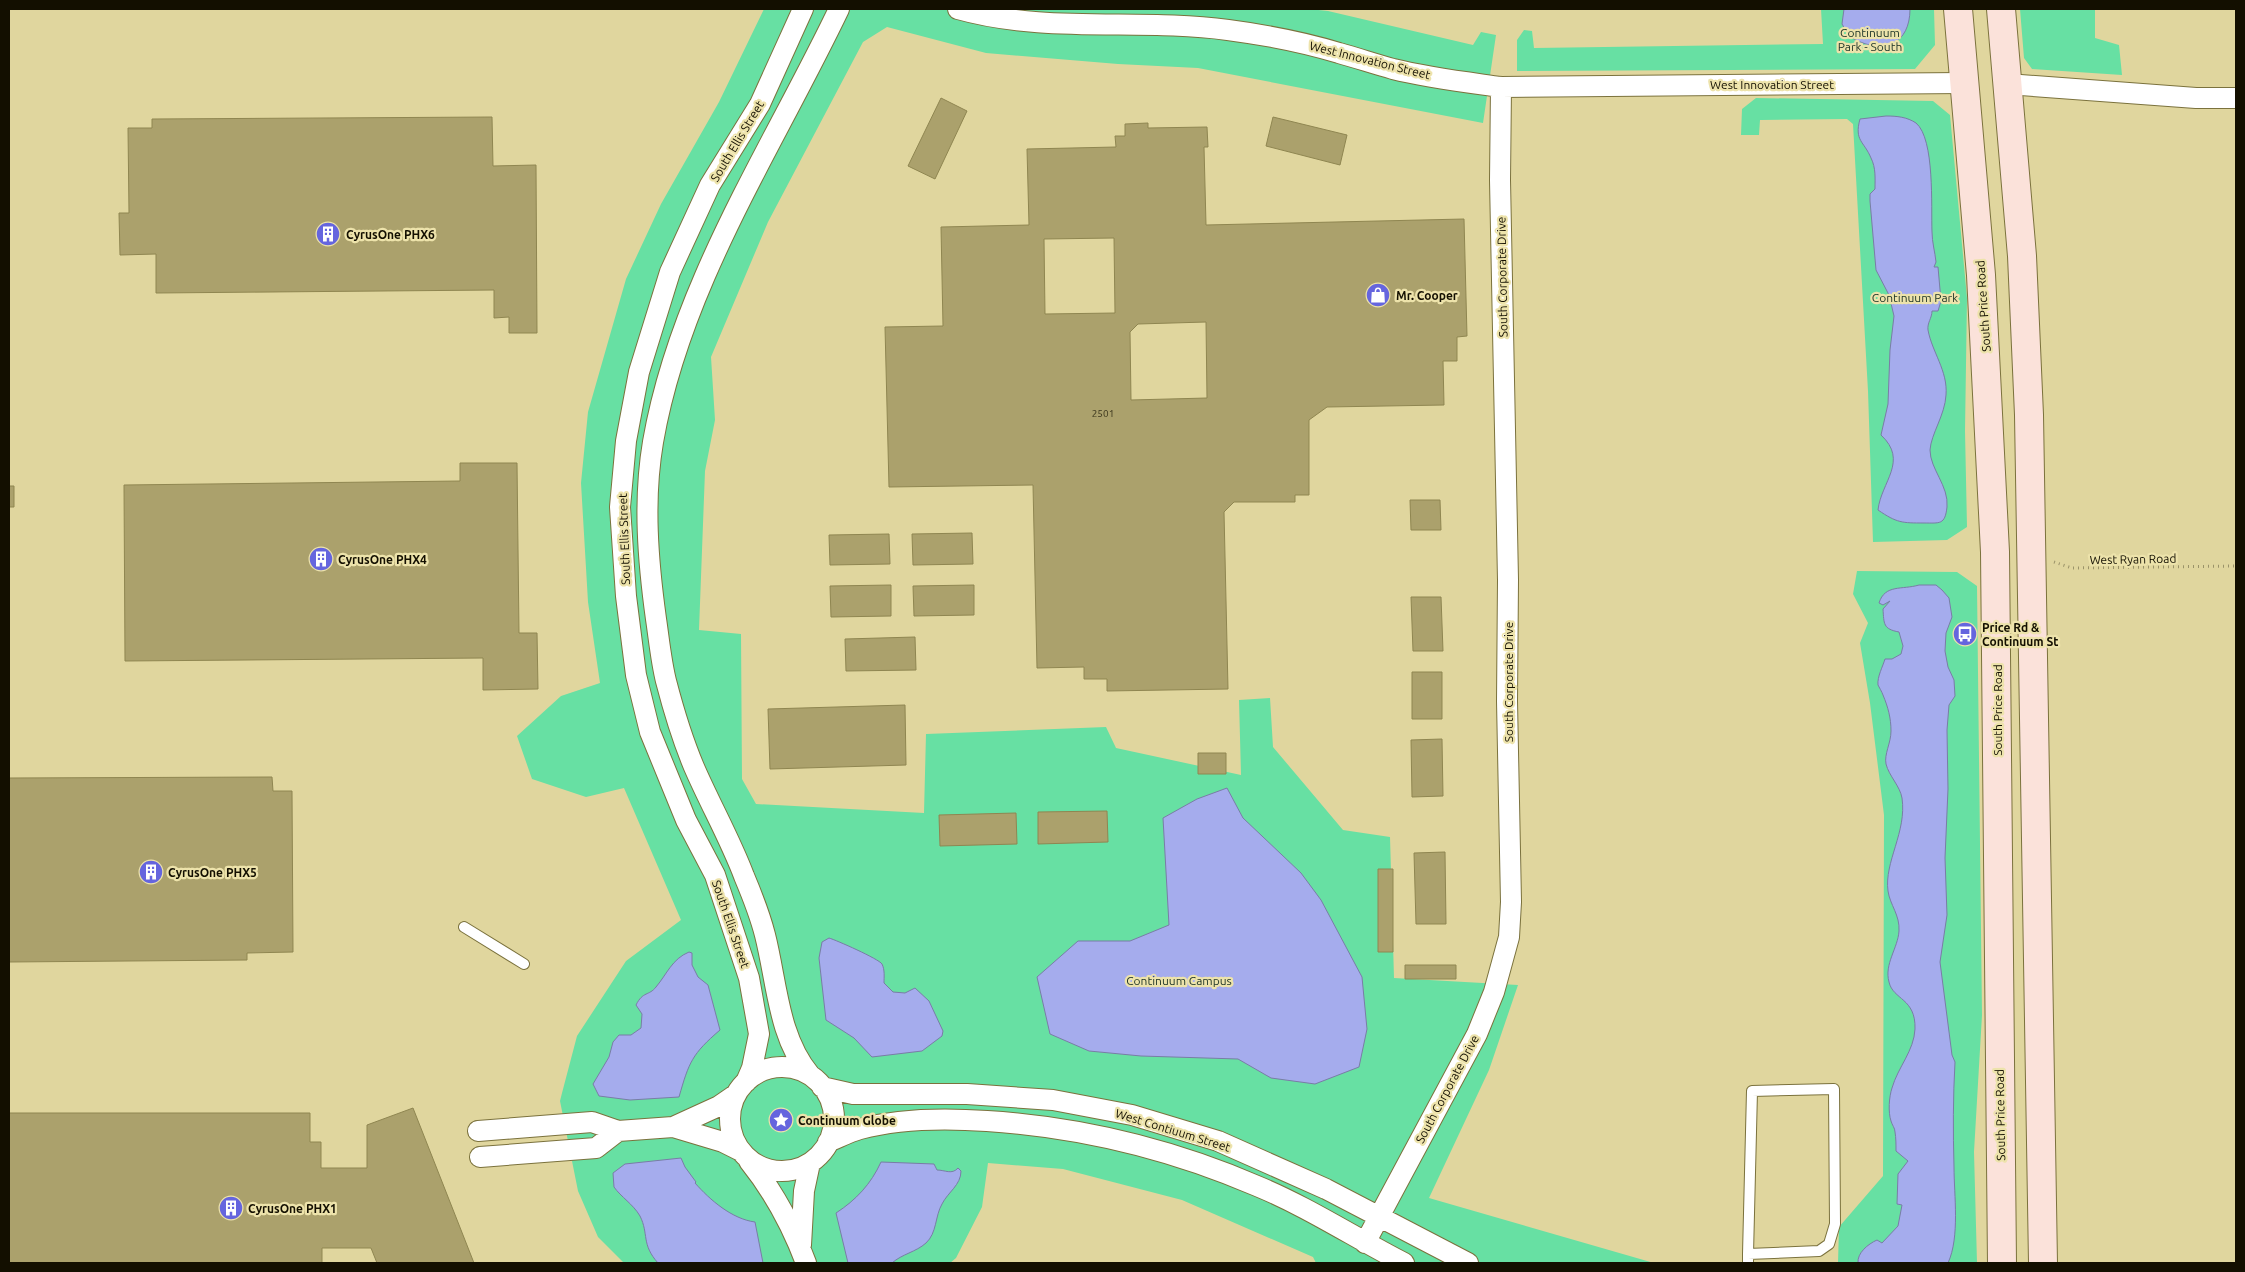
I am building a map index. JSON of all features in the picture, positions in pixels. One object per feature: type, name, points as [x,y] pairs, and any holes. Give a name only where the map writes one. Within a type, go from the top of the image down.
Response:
[{"type":"main road","name":"South Price Road","points":[[1958,9],[1982,285],[1996,552],[2002,1263]]},
{"type":"main road","points":[[2001,9],[2022,264],[2029,415],[2043,1263]]},
{"type":"main road","points":[[1964,83],[2007,84]]},
{"type":"main road","points":[[2026,1263],[2026,1186],[2040,1112]]},
{"type":"street","name":"South Ellis Street","points":[[740,1088],[752,1068],[759,1034],[749,978],[715,875],[686,820],[650,732],[636,676],[626,596],[620,507],[626,441],[639,372],[670,272],[710,185],[760,104],[803,9]]},
{"type":"street","name":"South Ellis Street","points":[[816,1081],[797,1060],[785,1026],[764,933],[743,874],[693,764],[665,680],[650,572],[647,504],[653,443],[670,372],[701,284],[766,150],[812,65],[839,9]]},
{"type":"street","name":"West Innovation Street","points":[[958,9],[1018,21],[1070,25],[1188,25],[1228,30],[1287,39],[1394,69],[1449,80],[1502,86],[1964,83]]},
{"type":"street","points":[[2007,84],[2102,89],[2196,98],[2236,98]]},
{"type":"street","name":"South Corporate Drive","points":[[1365,1243],[1477,1034],[1494,992],[1509,937],[1511,902],[1507,700],[1508,580],[1500,171],[1502,86]]},
{"type":"street","points":[[478,1131],[592,1122],[618,1131],[673,1127],[719,1106],[760,1072],[776,1068],[794,1068],[816,1081],[830,1099],[833,1114],[833,1128],[828,1142],[820,1154],[810,1162],[794,1169],[777,1171],[761,1167],[744,1154],[723,1142],[673,1127]]},
{"type":"street","name":"West Contiuum Street","points":[[816,1081],[853,1094],[967,1094],[1053,1100],[1132,1115],[1218,1141],[1326,1190],[1468,1263]]},
{"type":"street","points":[[740,1088],[730,1109],[730,1124],[733,1138],[764,1179],[786,1217],[803,1256]]},
{"type":"street","name":"West Contiuum Street","points":[[828,1142],[871,1126],[935,1119],[1019,1123],[1081,1132],[1161,1151],[1258,1186],[1316,1214],[1404,1263]]},
{"type":"street","points":[[480,1157],[596,1148],[618,1131]]},
{"type":"street","points":[[803,1256],[804,1191],[810,1162]]},
{"type":"lane","points":[[464,927],[524,964]]},
{"type":"lane","points":[[1834,1089],[1835,1224],[1829,1244],[1819,1251],[1748,1258],[1752,1091],[1834,1089]]},
{"type":"path","name":"West Ryan Road","points":[[2032,555],[2072,568],[2236,566]]},
{"type":"green space","name":"Continuum Campus","points":[[764,9],[1309,9],[1328,11],[1473,45],[1481,32],[1496,35],[1483,123],[1198,68],[1118,64],[986,53],[887,27],[863,42],[768,222],[711,357],[715,420],[705,471],[699,630],[741,634],[742,779],[756,804],[924,813],[926,734],[1106,727],[1116,748],[1241,775],[1239,700],[1270,698],[1273,747],[1343,830],[1390,837],[1394,978],[1518,985],[1489,1070],[1429,1198],[1654,1263],[1316,1263],[1313,1257],[1182,1200],[1063,1169],[988,1163],[982,1207],[956,1258],[950,1263],[624,1263],[598,1237],[578,1191],[560,1101],[562,1093],[577,1036],[626,961],[681,920],[624,788],[586,797],[532,779],[517,736],[561,696],[600,683],[588,602],[581,483],[588,412],[626,279],[661,204],[719,102]]},
{"type":"green space","name":"Continuum Park - South","points":[[1821,9],[1934,9],[1935,45],[1915,69],[1517,71],[1517,40],[1524,30],[1532,31],[1534,48],[1823,44]]},
{"type":"green space","points":[[2020,9],[2095,9],[2095,38],[2119,45],[2122,75],[2032,69],[2024,58]]},
{"type":"green space","name":"Continuum Park","points":[[1756,98],[1933,101],[1950,115],[1967,298],[1965,431],[1967,527],[1947,540],[1873,542],[1868,391],[1853,124],[1847,119],[1760,120],[1759,135],[1741,135],[1742,109]]},
{"type":"green space","points":[[1857,571],[1957,572],[1977,586],[1982,1015],[1974,1152],[1977,1263],[1838,1263],[1839,1227],[1883,1176],[1884,815],[1870,703],[1860,643],[1868,623],[1853,594]]},
{"type":"water","points":[[1844,9],[1910,9],[1909,21],[1900,38],[1885,46],[1875,46],[1865,44],[1849,35],[1842,24]]},
{"type":"water","points":[[1886,116],[1902,117],[1916,123],[1922,131],[1929,158],[1932,191],[1932,236],[1936,262],[1934,267],[1938,267],[1941,301],[1938,311],[1932,311],[1928,330],[1946,386],[1945,402],[1930,450],[1933,464],[1947,499],[1945,517],[1938,523],[1900,521],[1890,518],[1878,510],[1893,463],[1893,454],[1881,435],[1888,404],[1890,350],[1894,316],[1889,295],[1876,270],[1870,201],[1870,194],[1875,189],[1874,169],[1873,162],[1859,137],[1858,126],[1860,119]]},
{"type":"water","points":[[1919,585],[1936,585],[1942,590],[1949,598],[1952,617],[1946,633],[1945,651],[1948,667],[1954,680],[1955,696],[1949,705],[1947,730],[1948,789],[1945,858],[1947,915],[1940,962],[1952,1055],[1955,1062],[1953,1128],[1954,1241],[1948,1263],[1858,1263],[1861,1252],[1867,1246],[1877,1240],[1882,1243],[1898,1226],[1902,1205],[1897,1204],[1898,1174],[1908,1161],[1896,1151],[1895,1131],[1889,1109],[1892,1088],[1912,1045],[1915,1029],[1912,1011],[1891,988],[1888,975],[1899,931],[1898,920],[1888,891],[1889,869],[1899,835],[1903,811],[1899,789],[1886,764],[1891,731],[1889,713],[1878,685],[1879,675],[1885,659],[1892,659],[1901,654],[1903,646],[1899,632],[1887,627],[1884,622],[1883,609],[1890,601],[1883,605],[1879,603],[1885,593],[1890,590]]},
{"type":"water","points":[[1227,788],[1243,818],[1301,873],[1321,900],[1362,977],[1367,1029],[1359,1067],[1315,1084],[1271,1078],[1238,1059],[1141,1056],[1089,1051],[1050,1034],[1037,977],[1078,941],[1130,941],[1169,925],[1163,818],[1197,799]]},
{"type":"water","points":[[829,938],[857,950],[882,964],[884,983],[893,992],[905,993],[915,988],[929,1001],[943,1031],[942,1036],[922,1051],[872,1057],[854,1038],[826,1020],[819,958],[822,942]]},
{"type":"water","points":[[689,952],[692,953],[692,965],[698,977],[708,985],[720,1030],[703,1046],[693,1059],[679,1097],[630,1100],[599,1096],[593,1084],[609,1057],[613,1042],[619,1035],[631,1035],[641,1028],[642,1014],[636,1005],[653,990],[678,959]]},
{"type":"water","points":[[681,1158],[695,1183],[707,1196],[730,1213],[755,1222],[763,1263],[658,1263],[647,1245],[643,1222],[640,1216],[614,1187],[613,1173],[625,1164]]},
{"type":"water","points":[[881,1162],[934,1164],[937,1170],[948,1172],[958,1168],[961,1171],[957,1184],[942,1204],[930,1239],[926,1243],[892,1263],[848,1263],[836,1213],[862,1191],[873,1177]]},
{"type":"building","points":[[941,98],[967,111],[935,179],[908,166]]},
{"type":"building","name":"CyrusOne PHX6","points":[[492,117],[493,166],[536,165],[537,333],[509,333],[509,317],[494,318],[494,290],[156,293],[156,254],[120,255],[119,213],[129,213],[128,128],[152,128],[152,119]]},
{"type":"building","points":[[1273,117],[1347,135],[1340,165],[1266,146]]},
{"type":"building","points":[[1148,123],[1148,128],[1207,127],[1208,147],[1204,147],[1206,225],[1464,219],[1467,336],[1457,337],[1457,361],[1443,361],[1444,405],[1327,407],[1309,420],[1309,495],[1295,495],[1295,502],[1234,502],[1224,512],[1228,689],[1107,691],[1107,679],[1084,679],[1084,667],[1037,668],[1033,485],[889,487],[885,327],[943,326],[941,227],[1029,225],[1027,149],[1116,147],[1115,136],[1125,136],[1125,124]],"holes":[[[1114,238],[1115,313],[1045,314],[1044,239]],[[1206,322],[1207,398],[1131,400],[1130,332],[1138,324]]]},
{"type":"building","name":"CyrusOne PHX4","points":[[460,463],[517,463],[519,633],[537,633],[538,689],[483,690],[483,658],[125,661],[124,485],[460,481]]},
{"type":"building","points":[[9,486],[14,486],[14,507],[9,507]]},
{"type":"building","points":[[1410,500],[1440,500],[1441,530],[1411,530]]},
{"type":"building","points":[[972,533],[973,564],[913,565],[912,534]]},
{"type":"building","points":[[889,534],[890,564],[830,565],[829,535]]},
{"type":"building","points":[[891,585],[891,616],[831,617],[830,586]]},
{"type":"building","points":[[974,585],[974,615],[914,616],[913,586]]},
{"type":"building","points":[[1411,597],[1441,597],[1443,651],[1413,651]]},
{"type":"building","points":[[915,637],[916,670],[846,671],[845,639]]},
{"type":"building","points":[[1412,672],[1442,672],[1442,719],[1412,719]]},
{"type":"building","points":[[905,705],[906,765],[770,769],[768,709]]},
{"type":"building","points":[[1442,739],[1443,796],[1412,797],[1411,740]]},
{"type":"building","points":[[1198,753],[1226,753],[1226,774],[1198,774]]},
{"type":"building","name":"CyrusOne PHX5","points":[[272,777],[273,791],[292,791],[293,952],[247,953],[247,960],[9,962],[9,778]]},
{"type":"building","points":[[1107,811],[1108,842],[1038,844],[1038,812]]},
{"type":"building","points":[[1016,813],[1017,844],[940,846],[939,815]]},
{"type":"building","points":[[1445,852],[1446,924],[1416,924],[1414,853]]},
{"type":"building","points":[[1378,869],[1393,869],[1393,952],[1378,952]]},
{"type":"building","points":[[1405,965],[1456,965],[1456,979],[1405,979]]},
{"type":"building","name":"CyrusOne PHX1","points":[[413,1108],[474,1263],[377,1263],[371,1248],[322,1248],[322,1263],[9,1263],[9,1113],[310,1113],[310,1142],[321,1142],[321,1168],[367,1168],[367,1125]]},
{"type":"place","name":"CyrusOne PHX6","points":[[328,234]]},
{"type":"place","name":"Mr. Cooper","points":[[1378,295]]},
{"type":"place","name":"CyrusOne PHX4","points":[[321,559]]},
{"type":"place","name":"Price Rd & Continuum St","points":[[1965,634]]},
{"type":"place","name":"CyrusOne PHX5","points":[[151,872]]},
{"type":"place","name":"Continuum Globe","points":[[781,1120]]},
{"type":"place","name":"CyrusOne PHX1","points":[[231,1208]]}]
